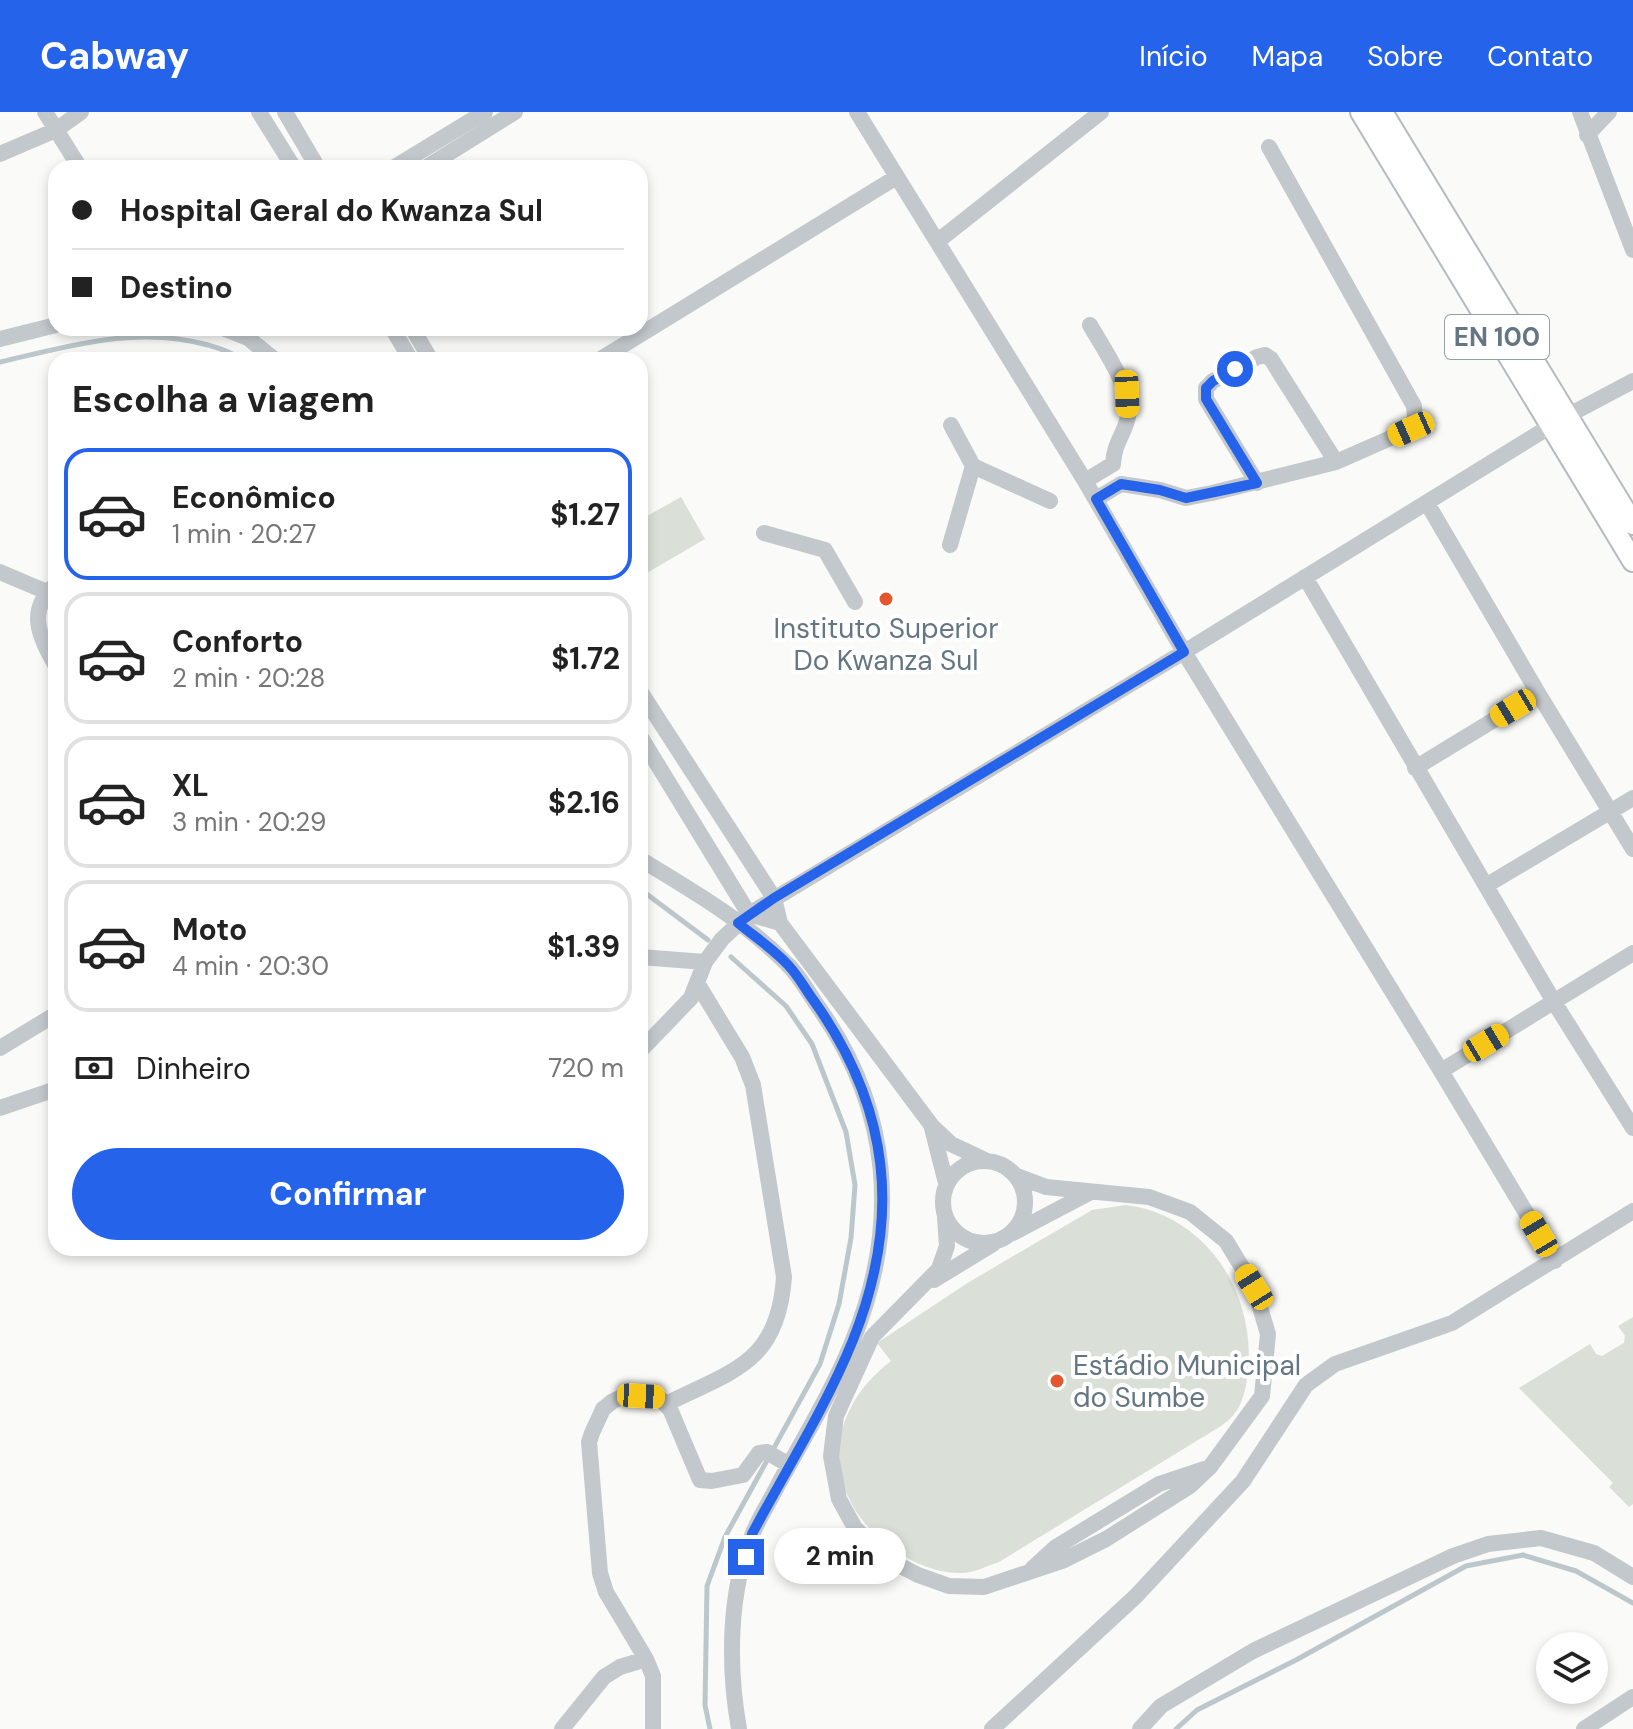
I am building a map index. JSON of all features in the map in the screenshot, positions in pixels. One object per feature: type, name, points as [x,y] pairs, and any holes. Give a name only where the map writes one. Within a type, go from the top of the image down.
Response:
[{"type":"main road","name":"EN 100","points":[[1361,112],[1559,422],[1633,524]]},
{"type":"main road","name":"EN 100","points":[[1382,112],[1559,422],[1633,561]]},
{"type":"street","points":[[45,112],[75,160]]},
{"type":"street","points":[[0,154],[56,130],[81,112]]},
{"type":"street","points":[[259,112],[289,160]]},
{"type":"street","points":[[285,112],[313,160]]},
{"type":"street","points":[[406,160],[485,112]]},
{"type":"street","points":[[438,160],[515,112]]},
{"type":"street","points":[[857,112],[1096,499],[1184,652],[1555,1261]]},
{"type":"street","points":[[938,241],[1101,112]]},
{"type":"street","points":[[1580,112],[1633,250]]},
{"type":"street","points":[[1587,135],[1609,112]]},
{"type":"street","points":[[1096,499],[1121,484],[1186,498],[1257,483],[1336,462],[1411,429],[1415,417],[1414,406],[1269,147]]},
{"type":"street","points":[[648,330],[895,178]]},
{"type":"street","points":[[1085,481],[1113,464],[1113,448],[1128,416],[1127,394],[1090,325]]},
{"type":"street","points":[[0,339],[48,327]]},
{"type":"street","points":[[243,336],[265,352]]},
{"type":"street","points":[[612,352],[638,336]]},
{"type":"street","points":[[1257,483],[1206,399],[1206,388],[1257,357],[1265,355],[1271,359],[1336,462]]},
{"type":"street","points":[[648,1043],[691,998],[705,962],[722,939],[774,898],[1559,422],[1633,381]]},
{"type":"street","points":[[951,425],[973,466],[1050,501]]},
{"type":"street","points":[[950,545],[973,466]]},
{"type":"street","points":[[1427,503],[1633,849]]},
{"type":"street","points":[[764,533],[825,550],[855,602]]},
{"type":"street","points":[[0,572],[48,587]]},
{"type":"street","points":[[1305,577],[1554,1002],[1633,1128]]},
{"type":"street","points":[[48,592],[39,605],[37,619],[48,649]]},
{"type":"street","points":[[1415,768],[1538,693]]},
{"type":"street","points":[[648,703],[774,898],[780,923],[932,1126],[951,1144],[1046,1187],[1149,1197],[1190,1212],[1226,1241],[1254,1287],[1268,1334],[1262,1396],[1210,1467],[1159,1484],[1056,1547],[1028,1573],[984,1587],[949,1586],[885,1558],[855,1528],[839,1499],[831,1456],[836,1416],[872,1337],[926,1285],[939,1269],[947,1246],[942,1205],[946,1183],[932,1126]]},
{"type":"street","points":[[648,750],[744,919],[789,965],[840,1037],[871,1110],[884,1189],[878,1261],[853,1340],[779,1459],[752,1534],[734,1603],[732,1690],[739,1729]]},
{"type":"street","points":[[1487,885],[1633,798]]},
{"type":"street","points":[[648,864],[744,919],[780,923]]},
{"type":"street","points":[[1441,1071],[1633,953]]},
{"type":"street","points":[[648,958],[705,962]]},
{"type":"street","points":[[666,1404],[743,1366],[767,1341],[778,1319],[784,1277],[753,1085],[742,1057],[697,983]]},
{"type":"street","points":[[0,1048],[48,1019]]},
{"type":"street","points":[[0,1108],[48,1092]]},
{"type":"street","points":[[946,1183],[964,1165],[987,1161]]},
{"type":"street","points":[[926,1285],[1012,1232],[1023,1213],[1025,1201],[1017,1176]]},
{"type":"street","points":[[945,1218],[960,1236],[979,1243],[1001,1239],[1089,1193]]},
{"type":"street","points":[[992,1729],[1136,1596],[1243,1481],[1306,1385],[1335,1364],[1452,1323],[1633,1211]]},
{"type":"street","points":[[653,1729],[653,1676],[606,1592],[600,1573],[589,1442],[603,1409],[622,1397],[658,1397],[666,1404],[700,1480],[743,1475],[759,1453],[779,1459]]},
{"type":"street","points":[[1140,1729],[1161,1706],[1253,1651],[1453,1556],[1488,1544],[1541,1538],[1594,1553],[1633,1577]]},
{"type":"street","points":[[562,1729],[611,1671],[646,1659]]},
{"type":"street","points":[[1584,1729],[1633,1697]]},
{"type":"shaded area","points":[[681,497],[705,539],[648,572],[648,516]]},
{"type":"shaded area","name":"Estádio Municipal do Sumbe","points":[[1126,1205],[1174,1220],[1198,1238],[1212,1252],[1234,1286],[1246,1325],[1248,1345],[1246,1385],[1237,1410],[1221,1426],[999,1562],[963,1573],[945,1572],[919,1564],[895,1550],[871,1530],[853,1507],[843,1482],[839,1457],[842,1431],[852,1406],[868,1382],[891,1361],[877,1343],[969,1282],[1092,1210]]},
{"type":"shaded area","points":[[1633,1317],[1633,1504],[1629,1507],[1609,1487],[1613,1483],[1519,1388],[1590,1344],[1596,1354],[1602,1356],[1624,1343],[1625,1336],[1618,1326]]},
{"type":"waterway","points":[[0,362],[129,337],[182,339],[227,352]]},
{"type":"waterway","points":[[648,895],[708,940]]},
{"type":"waterway","points":[[710,1729],[705,1705],[707,1586],[725,1537],[820,1364],[839,1304],[851,1238],[855,1185],[846,1132],[812,1044],[786,1006],[731,957]]},
{"type":"waterway","points":[[1176,1729],[1197,1710],[1296,1660],[1466,1566],[1523,1555],[1576,1571],[1633,1603]]},
{"type":"place","name":"Instituto Superior Do Kwanza Sul","points":[[886,599]]},
{"type":"place","name":"Estádio Municipal do Sumbe","points":[[1057,1381]]},
{"type":"route","points":[[746,1557],[752,1534],[821,1407],[853,1340],[878,1261],[884,1189],[871,1110],[840,1037],[789,965],[738,923],[774,898],[1184,652],[1096,499],[1121,484],[1186,498],[1257,483],[1206,399],[1206,388],[1235,369]]}]
